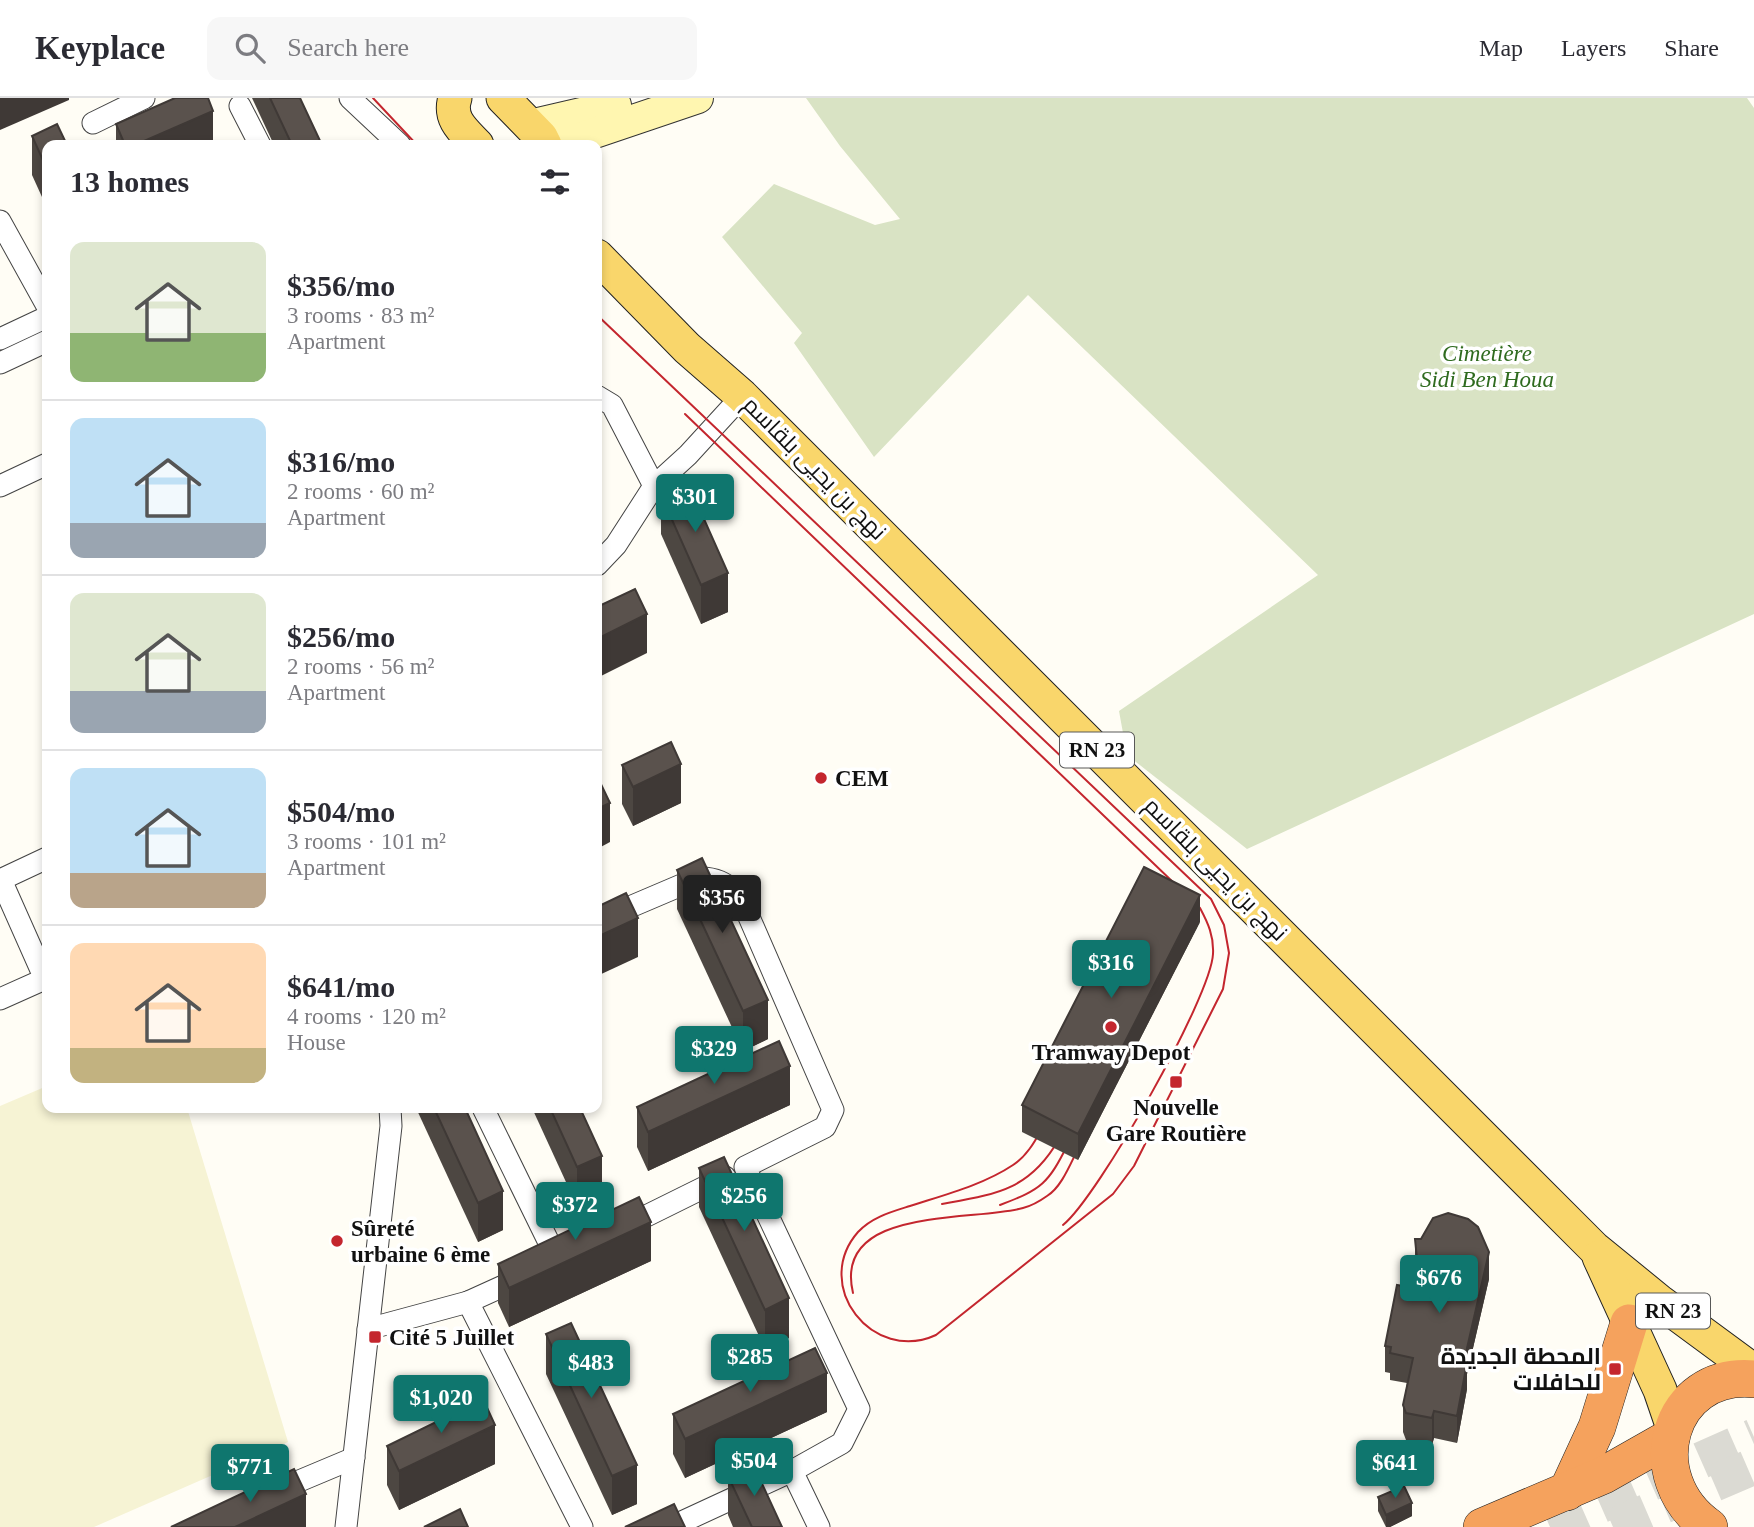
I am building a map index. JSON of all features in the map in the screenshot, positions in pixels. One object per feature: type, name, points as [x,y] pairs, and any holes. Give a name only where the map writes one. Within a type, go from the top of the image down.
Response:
[{"type":"highway","points":[[1567,1492],[1597,1427],[1629,1323]]},
{"type":"highway","points":[[1709,1527],[1693,1516],[1674,1488],[1669,1462],[1672,1433],[1692,1401],[1708,1389],[1725,1381],[1754,1379]]},
{"type":"highway","points":[[1482,1527],[1604,1475],[1672,1433]]},
{"type":"main road","points":[[503,98],[537,135],[587,113],[636,98]]},
{"type":"main road","points":[[574,140],[698,98]]},
{"type":"main road","points":[[450,101],[457,124],[472,140]]},
{"type":"main road","name":"نهج بن يحيى بلقاسم","points":[[602,261],[687,348],[743,396],[1594,1248],[1659,1301],[1754,1371]]},
{"type":"main road","name":"نهج بن يحيى بلقاسم","points":[[1594,1248],[1629,1323],[1672,1433]]},
{"type":"street","points":[[93,122],[144,98]]},
{"type":"street","points":[[350,98],[395,140]]},
{"type":"street","points":[[240,106],[257,140]]},
{"type":"street","points":[[0,221],[42,297]]},
{"type":"street","points":[[0,340],[42,319]]},
{"type":"street","points":[[0,363],[42,343]]},
{"type":"street","points":[[602,560],[616,545],[654,486],[688,455],[743,396]]},
{"type":"street","points":[[602,399],[612,405],[654,486]]},
{"type":"street","points":[[0,486],[42,466]]},
{"type":"street","points":[[42,860],[1,880],[42,970]]},
{"type":"street","points":[[602,920],[698,878],[712,877],[739,894],[833,1110],[825,1126],[608,1236]]},
{"type":"street","points":[[0,999],[42,981]]},
{"type":"street","points":[[346,1527],[391,1126],[390,1113]]},
{"type":"street","points":[[368,1329],[468,1302],[564,1258],[486,1113]]},
{"type":"street","points":[[671,1527],[792,1471],[842,1443],[858,1404],[745,1167]]},
{"type":"street","points":[[468,1302],[582,1527]]},
{"type":"street","points":[[251,1501],[354,1458]]},
{"type":"street","points":[[792,1471],[818,1527]]},
{"type":"shaded area","points":[[42,1088],[42,1113],[189,1113],[288,1442],[94,1527],[0,1527],[0,1106]]},
{"type":"green space","name":"Cimetière Sidi Ben Houa","points":[[806,98],[1747,98],[1754,108],[1754,614],[1247,849],[1127,755],[1119,711],[1318,575],[1028,295],[874,457],[794,343],[802,333],[722,237],[774,184],[875,225],[900,219],[840,146]]},
{"type":"building","points":[[175,98],[208,98],[213,111],[146,140],[123,140],[116,124]]},
{"type":"building","points":[[270,98],[300,98],[320,140],[290,140]]},
{"type":"building","points":[[57,124],[65,140],[42,140],[42,158],[32,136]]},
{"type":"building","points":[[688,483],[728,573],[701,585],[661,495]]},
{"type":"building","points":[[635,589],[647,614],[602,636],[602,605]]},
{"type":"building","points":[[671,742],[681,764],[633,787],[622,765]]},
{"type":"building","points":[[602,786],[610,803],[602,807]]},
{"type":"building","points":[[702,858],[768,1000],[743,1011],[677,870]]},
{"type":"building","name":"Tramway Depot","points":[[1144,867],[1200,895],[1078,1134],[1022,1105]]},
{"type":"building","points":[[626,893],[638,918],[602,935],[602,905]]},
{"type":"building","points":[[779,1041],[790,1066],[648,1132],[637,1107]]},
{"type":"building","points":[[436,1113],[467,1113],[503,1191],[478,1203]]},
{"type":"building","points":[[552,1113],[582,1113],[602,1156],[577,1167]]},
{"type":"building","points":[[724,1157],[789,1298],[765,1310],[699,1168]]},
{"type":"building","points":[[639,1197],[651,1222],[509,1288],[498,1264]]},
{"type":"building","points":[[1448,1213],[1468,1219],[1478,1227],[1489,1252],[1465,1357],[1467,1363],[1457,1416],[1434,1411],[1432,1418],[1406,1413],[1403,1405],[1413,1358],[1390,1353],[1391,1347],[1385,1346],[1397,1285],[1408,1287],[1409,1281],[1444,1288],[1417,1259],[1415,1239],[1421,1239],[1433,1218]]},
{"type":"building","points":[[571,1323],[637,1465],[612,1476],[546,1334]]},
{"type":"building","points":[[815,1348],[827,1373],[685,1439],[673,1414]]},
{"type":"building","points":[[483,1399],[495,1425],[399,1471],[387,1446]]},
{"type":"building","points":[[753,1464],[782,1527],[752,1527],[728,1476]]},
{"type":"building","points":[[294,1469],[306,1494],[235,1527],[171,1527]]},
{"type":"building","points":[[1404,1486],[1412,1503],[1386,1515],[1378,1497]]},
{"type":"building","points":[[674,1504],[685,1527],[625,1527]]},
{"type":"building","points":[[460,1509],[468,1527],[424,1527]]},
{"type":"tunnel","points":[[1550,1527],[1754,1437]]},
{"type":"tunnel","points":[[1613,1527],[1754,1466]]},
{"type":"tram line","points":[[373,98],[412,140]]},
{"type":"tram line","points":[[602,320],[1211,899],[1224,925],[1229,953],[1223,989],[1134,1166],[1113,1194],[936,1335],[913,1341],[891,1339],[871,1329],[856,1315],[845,1296],[842,1275],[845,1253],[858,1232],[869,1222],[896,1210],[963,1189],[1001,1172],[1022,1157],[1043,1127]]},
{"type":"tram line","points":[[685,414],[1200,908],[1206,919],[1213,954],[1194,1011],[1125,1138],[1101,1177],[1063,1225]]},
{"type":"tram line","points":[[942,1204],[979,1197],[1010,1187],[1036,1169],[1059,1139]]},
{"type":"tram line","points":[[1000,1205],[1042,1184],[1055,1168],[1068,1144]]},
{"type":"tram line","points":[[853,1293],[852,1265],[864,1245],[885,1231],[912,1223],[1001,1212],[1032,1205],[1057,1187],[1079,1147]]},
{"type":"place","name":"CEM","points":[[821,778]]},
{"type":"place","name":"Tramway Depot","points":[[1111,1027]]},
{"type":"place","name":"Nouvelle Gare Routière","points":[[1176,1082]]},
{"type":"place","name":"Sûreté urbaine 6 ème","points":[[337,1241]]},
{"type":"place","name":"Cité 5 Juillet","points":[[375,1337]]},
{"type":"place","name":"المحطة الجديدة للحافلات","points":[[1615,1369]]}]
